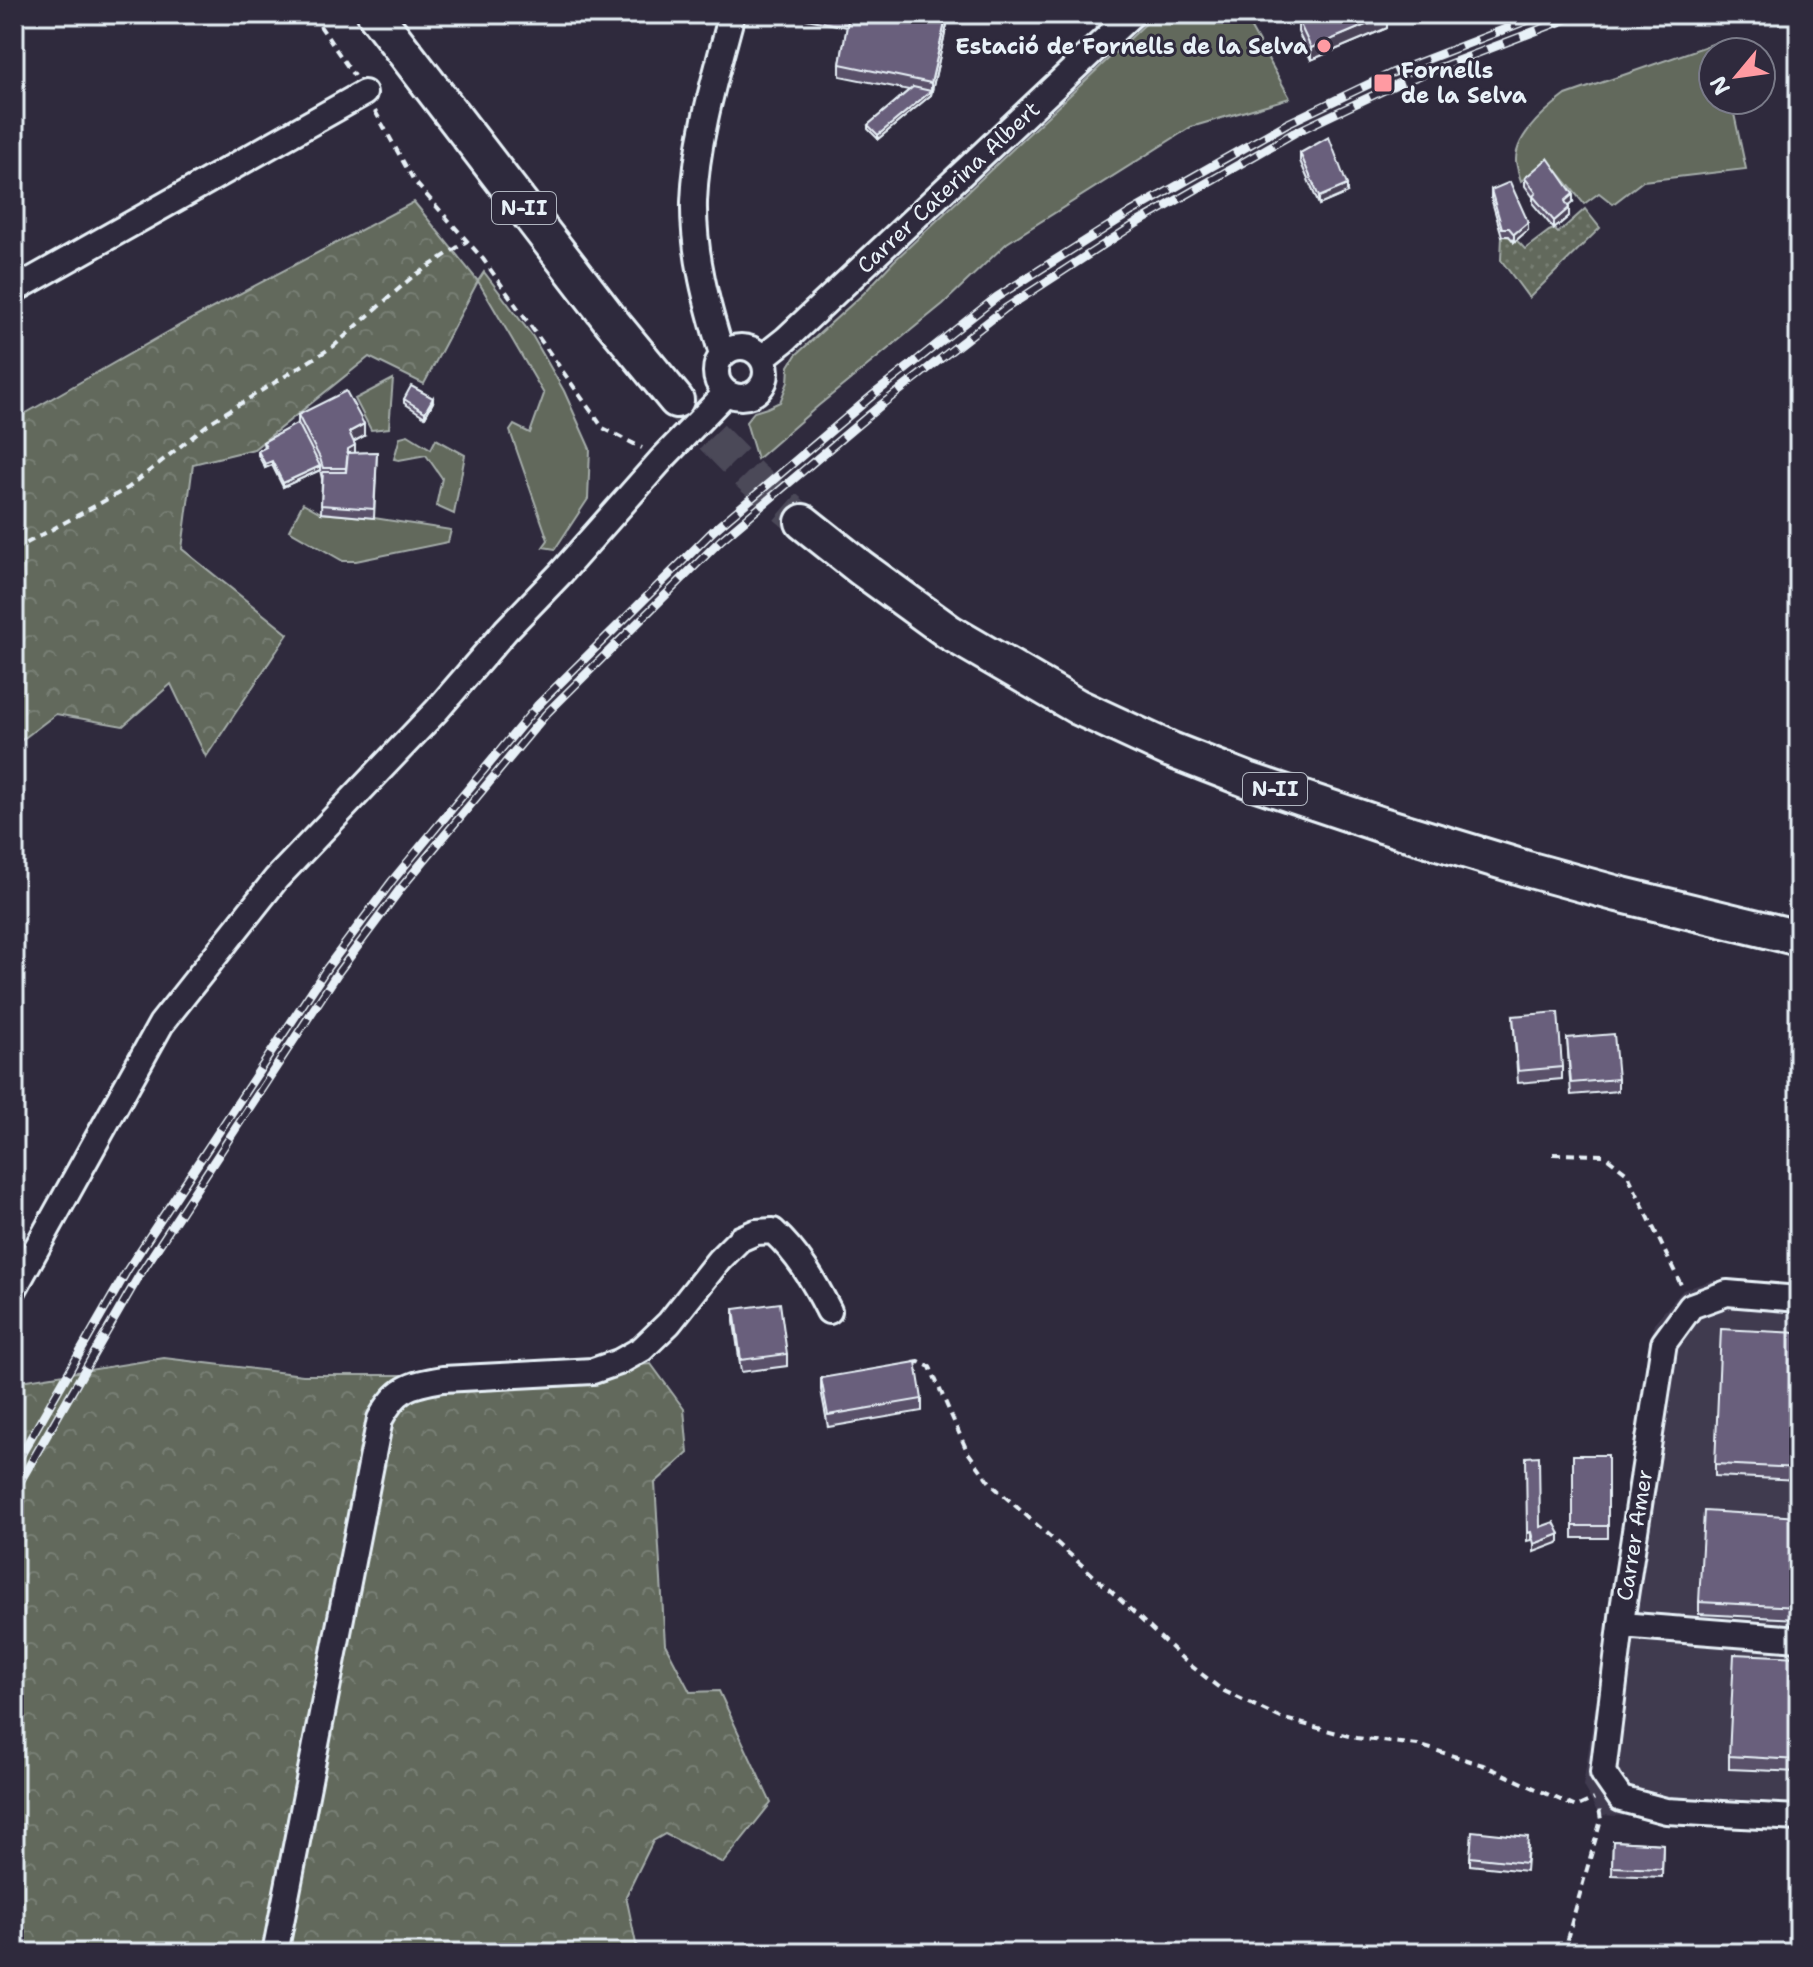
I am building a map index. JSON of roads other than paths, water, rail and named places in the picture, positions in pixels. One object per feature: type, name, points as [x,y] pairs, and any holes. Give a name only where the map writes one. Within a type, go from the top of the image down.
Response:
[{"type":"highway","name":"N-II","points":[[375,14],[611,321],[676,400]]},
{"type":"highway","name":"N-II","points":[[803,522],[949,632],[1078,707],[1171,750],[1248,780],[1527,869],[1799,938]]},
{"type":"street","points":[[722,354],[704,295],[694,204],[697,160],[732,14]]},
{"type":"street","name":"Carrer Caterina Albert","points":[[762,358],[786,339],[1132,14]]},
{"type":"street","points":[[14,290],[364,93]]},
{"type":"street","points":[[751,348],[762,358],[766,372],[762,385],[746,397],[726,393],[717,382],[718,360],[728,349],[751,348]]},
{"type":"street","points":[[14,1289],[161,1024],[276,879],[437,710],[506,630],[726,393]]},
{"type":"street","points":[[275,1953],[380,1419],[388,1404],[405,1388],[425,1382],[593,1371],[619,1362],[642,1349],[669,1323],[719,1260],[740,1239],[756,1232],[773,1231],[791,1247],[814,1281],[829,1311]]},
{"type":"street","name":"Carrer Amer","points":[[1799,1299],[1727,1293],[1691,1306],[1664,1343],[1621,1625],[1603,1773],[1621,1799],[1666,1811],[1799,1818]]},
{"type":"street","points":[[1621,1625],[1799,1639]]},
{"type":"tunnel","points":[[676,400],[751,477],[803,522]]},
{"type":"railway","points":[[14,1467],[128,1269],[327,968],[392,881],[537,706],[713,531],[873,395],[997,297],[1131,212],[1288,123],[1392,73],[1544,14]]},
{"type":"railway","points":[[14,1492],[139,1276],[337,974],[401,888],[546,714],[721,540],[881,405],[1006,308],[1137,223],[1294,133],[1397,84],[1580,14]]},
{"type":"place","name":"Estació de Fornells de la Selva","points":[[1324,46]]},
{"type":"place","name":"Fornells de la Selva","points":[[1383,83]]}]
